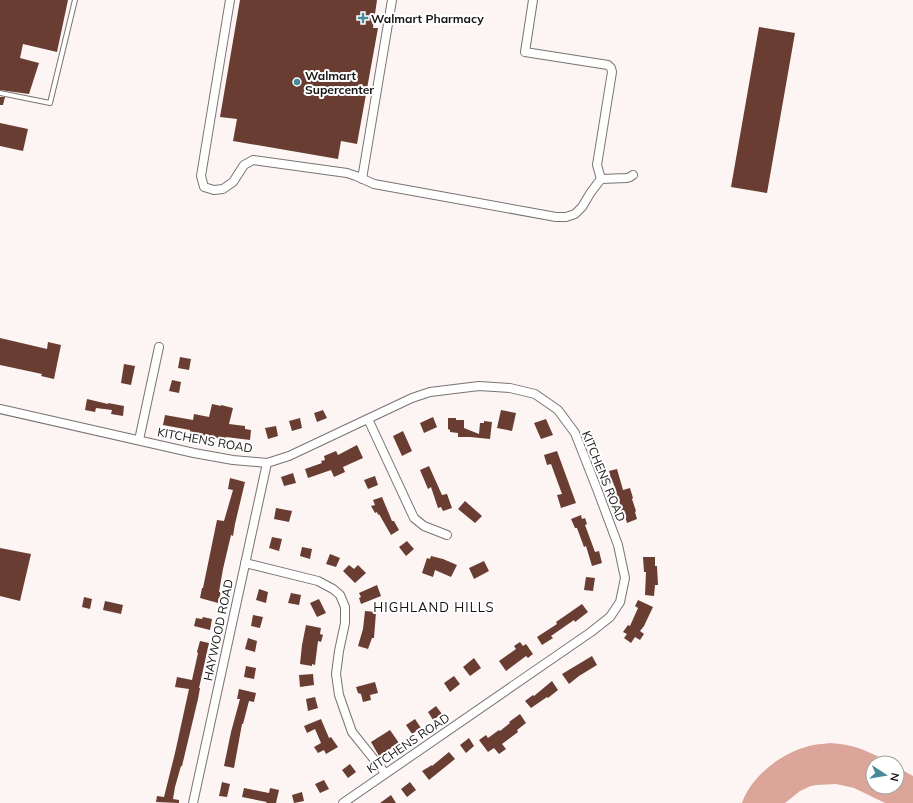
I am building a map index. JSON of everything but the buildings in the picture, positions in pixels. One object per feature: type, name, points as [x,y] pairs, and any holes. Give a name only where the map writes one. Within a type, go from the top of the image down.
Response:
[{"type":"street","points":[[230,0],[201,176],[204,187],[214,190],[223,189],[233,182],[244,165],[253,160],[346,173],[374,184],[556,217],[566,217],[575,214],[582,207],[591,192],[601,180],[627,178],[633,174]]},
{"type":"street","points":[[362,179],[392,0]]},
{"type":"street","points":[[533,0],[525,52],[608,65],[611,68],[612,72],[597,165],[601,180]]},
{"type":"street","points":[[139,440],[159,347]]},
{"type":"street","name":"KITCHENS ROAD","points":[[0,409],[209,456],[267,463],[289,456],[412,398],[430,392],[478,386],[510,388],[535,394],[558,410],[575,433],[618,545],[625,578],[620,602],[610,617],[591,632],[343,803]]},
{"type":"street","points":[[368,419],[414,518],[424,526],[446,535]]},
{"type":"street","name":"HAYWOOD ROAD","points":[[193,803],[267,463]]},
{"type":"street","points":[[245,563],[318,581],[333,589],[340,595],[345,607],[345,623],[336,674],[339,695],[352,732],[385,773]]},
{"type":"lane","points":[[0,93],[50,103],[76,0]]},
{"type":"shaded area","points":[[831,743],[848,745],[875,755],[865,755],[865,793],[854,788],[836,784],[817,785],[800,791],[785,803],[742,803],[752,784],[768,768],[786,755],[796,750]]},
{"type":"shaded area","points":[[905,772],[913,776],[913,803],[885,803],[868,795],[905,795]]},
{"type":"place","name":"Walmart Pharmacy","points":[[363,18]]},
{"type":"place","name":"Walmart Supercenter","points":[[297,82]]},
{"type":"district","name":"HIGHLAND HILLS","points":[[434,607]]}]
